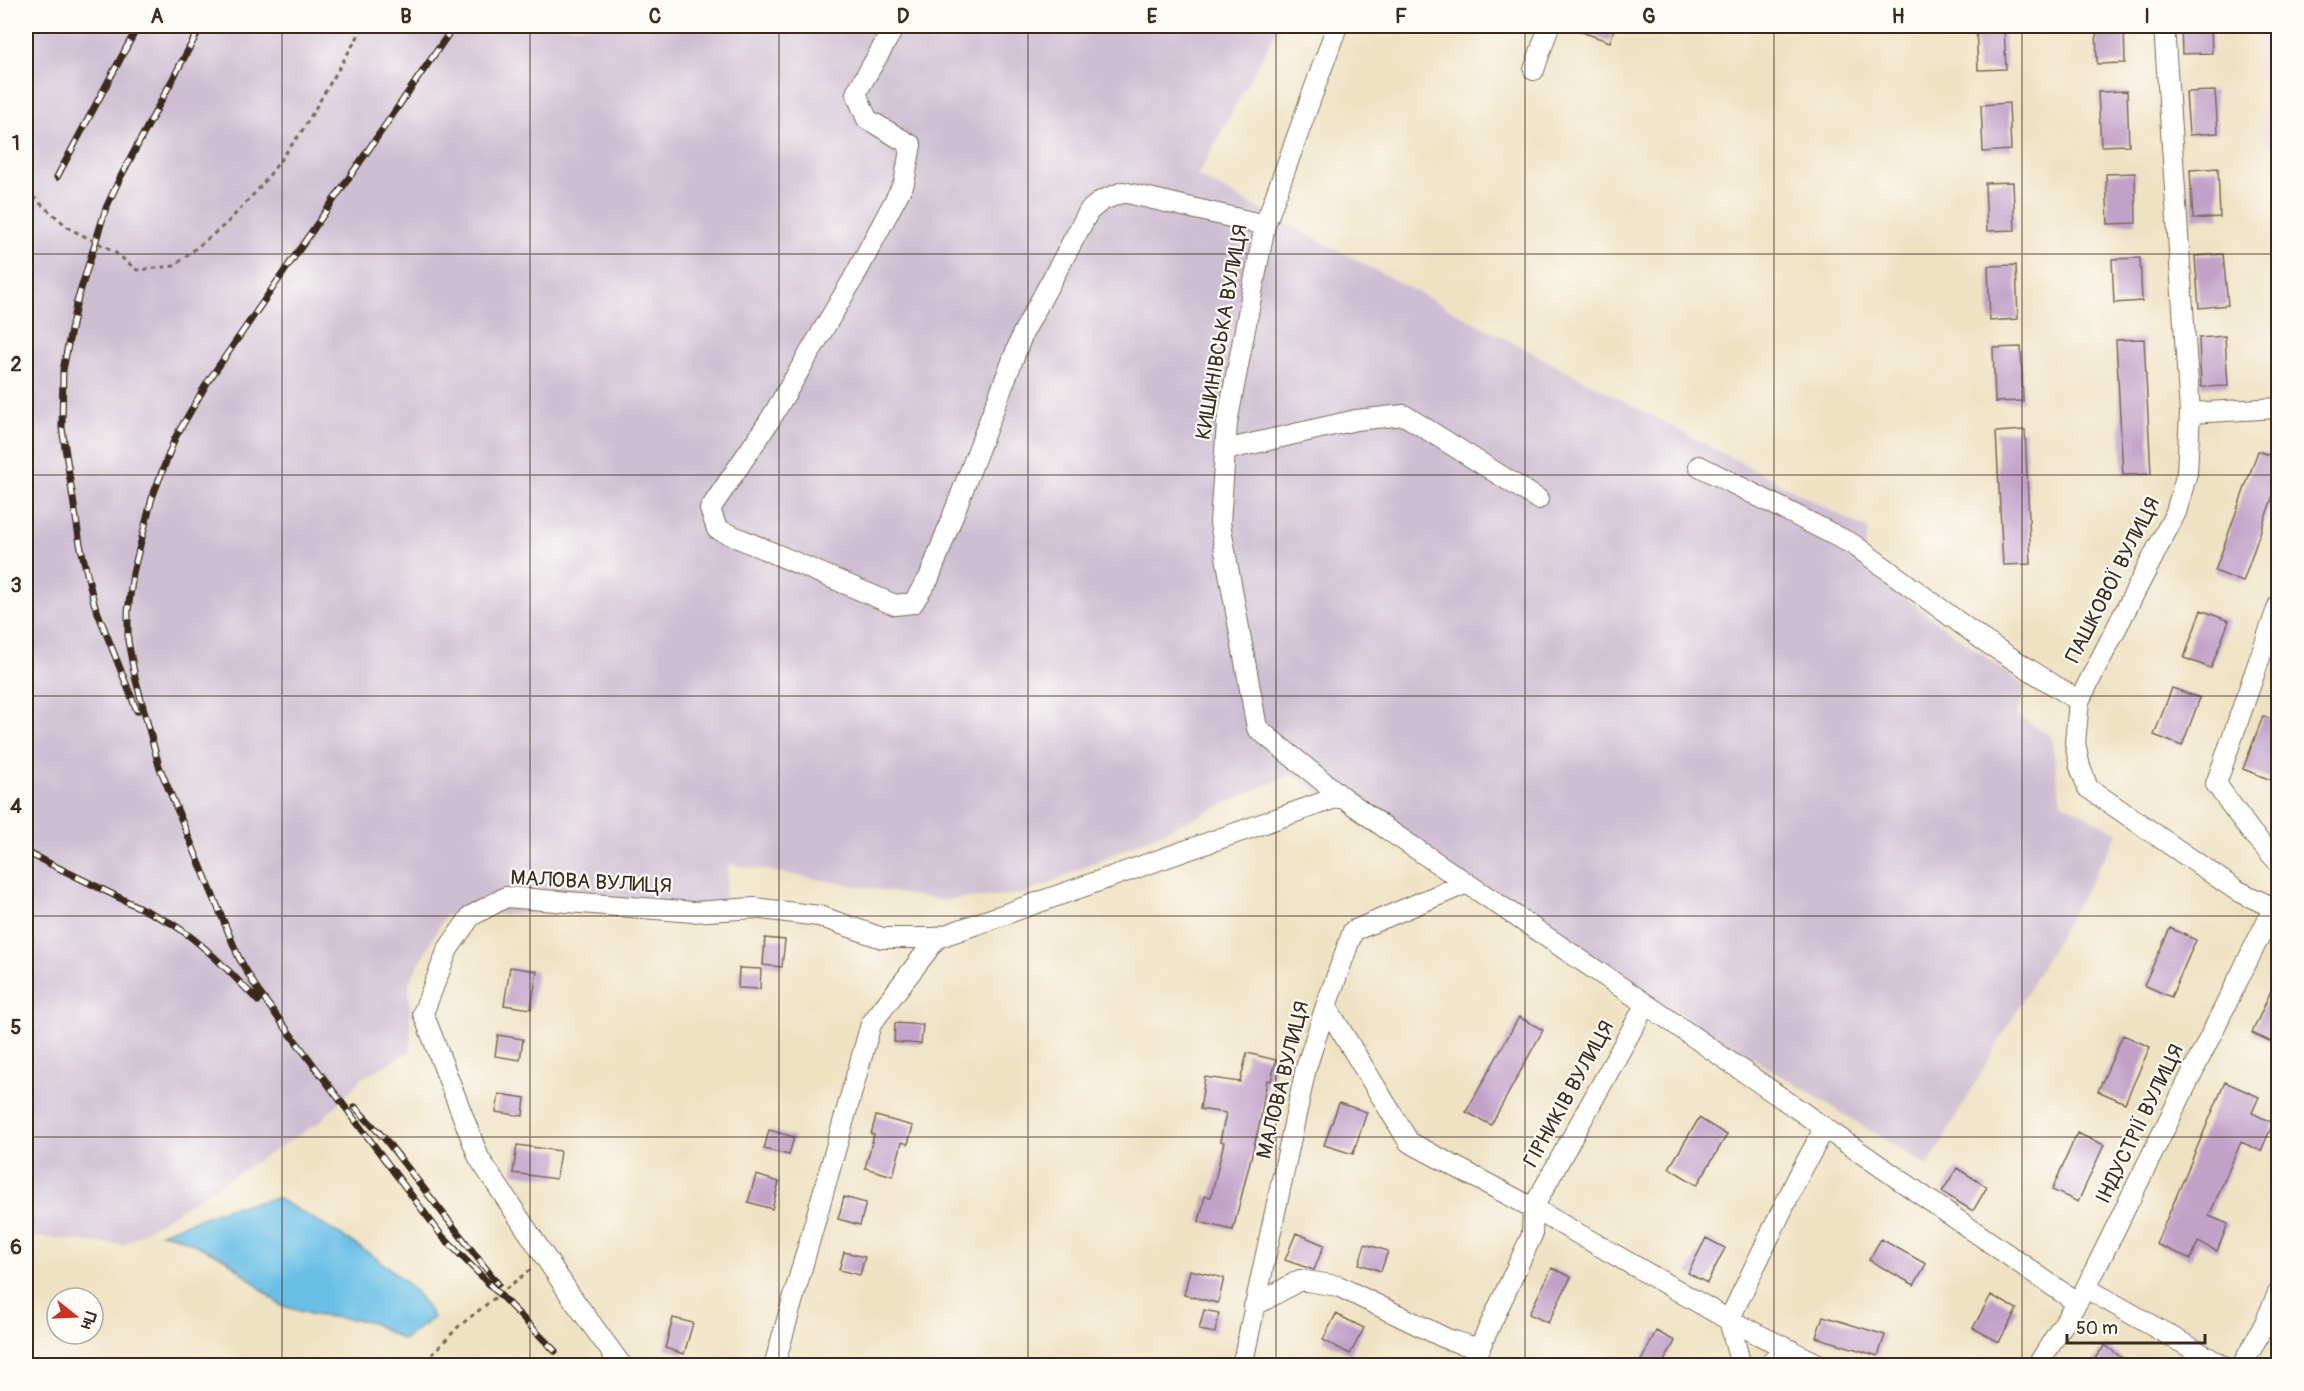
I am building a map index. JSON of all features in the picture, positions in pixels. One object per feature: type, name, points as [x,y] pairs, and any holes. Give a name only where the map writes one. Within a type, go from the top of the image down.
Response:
[{"type":"street","points":[[895,26],[856,93],[867,119],[911,146],[904,183],[853,279],[770,420],[710,509],[717,529],[895,605],[914,603],[929,578],[1023,333],[1089,212],[1101,201],[1124,192],[1265,225]]},
{"type":"street","name":"КИШИНІВСЬКА ВУЛИЦЯ","points":[[1337,26],[1265,225],[1227,423],[1220,523],[1257,728],[1341,796],[1647,1004],[1824,1129],[2081,1295],[2223,1365]]},
{"type":"street","points":[[1534,70],[1549,26]]},
{"type":"street","name":"ПАШКОВОЇ ВУЛИЦЯ","points":[[2164,26],[2190,413],[2187,473],[2176,512],[2079,700],[2075,743],[2080,767],[2088,788],[2236,890],[2276,907]]},
{"type":"street","points":[[2190,413],[2278,408]]},
{"type":"street","points":[[1225,450],[1356,420],[1404,415],[1538,500]]},
{"type":"street","points":[[1699,466],[1854,545],[1983,640],[2079,700]]},
{"type":"street","points":[[2278,606],[2216,784],[2251,832],[2278,862]]},
{"type":"street","name":"МАЛОВА ВУЛИЦЯ","points":[[622,1365],[547,1261],[479,1158],[423,1013],[448,949],[471,915],[506,897],[693,912],[754,908],[819,916],[882,938],[937,938],[1341,796]]},
{"type":"street","name":"МАЛОВА ВУЛИЦЯ","points":[[1242,1365],[1306,1068],[1353,931],[1467,883]]},
{"type":"street","name":"ІНДУСТРІЇ ВУЛИЦЯ","points":[[2037,1365],[2081,1295],[2276,907]]},
{"type":"street","points":[[774,1365],[871,1024],[937,938]]},
{"type":"street","name":"ГІРНИКІВ ВУЛИЦЯ","points":[[1475,1357],[1532,1235],[1533,1208],[1647,1004]]},
{"type":"street","points":[[1326,1006],[1409,1142],[1533,1208],[1728,1320],[1822,1365]]},
{"type":"street","points":[[1741,1365],[1728,1320],[1824,1129]]},
{"type":"street","points":[[1254,1306],[1300,1280],[1338,1286],[1447,1339],[1475,1357]]},
{"type":"street","points":[[2242,1365],[2278,1293]]},
{"type":"street","points":[[1768,1365],[1791,1350]]},
{"type":"path","points":[[26,191],[70,229],[112,250],[137,270],[174,266],[227,223],[262,185],[302,131],[364,26]]},
{"type":"path","points":[[418,1365],[425,1362],[458,1327],[527,1271],[547,1261]]},
{"type":"shaded area","points":[[26,26],[1279,26],[1197,176],[1868,530],[1862,567],[2026,687],[2016,715],[2051,736],[2061,802],[2118,833],[1928,1166],[1291,774],[1025,894],[939,900],[729,864],[723,907],[445,916],[409,982],[411,1051],[362,1078],[320,1122],[123,1245],[26,1236]]},
{"type":"shaded area","points":[[2258,26],[2278,26],[2278,142],[2265,143]]},
{"type":"water","points":[[277,1198],[341,1235],[386,1265],[422,1300],[433,1318],[403,1340],[369,1321],[313,1315],[280,1305],[226,1259],[179,1237],[161,1233],[228,1208]]},
{"type":"building","points":[[1570,26],[1615,26],[1610,42],[1570,28]]},
{"type":"building","points":[[1976,26],[2004,26],[2006,69],[1978,70]]},
{"type":"building","points":[[2096,26],[2124,26],[2125,63],[2097,64]]},
{"type":"building","points":[[2181,26],[2211,26],[2212,53],[2182,54]]},
{"type":"building","points":[[2127,91],[2129,145],[2101,146],[2098,92]]},
{"type":"building","points":[[2215,91],[2218,133],[2189,135],[2186,92]]},
{"type":"building","points":[[2009,103],[2011,150],[1983,152],[1981,105]]},
{"type":"building","points":[[2218,168],[2220,217],[2193,219],[2190,170]]},
{"type":"building","points":[[2135,173],[2136,223],[2108,224],[2106,174]]},
{"type":"building","points":[[2013,182],[2015,230],[1987,231],[1985,183]]},
{"type":"building","points":[[2223,254],[2228,305],[2199,308],[2195,256]]},
{"type":"building","points":[[2140,258],[2142,301],[2114,303],[2112,259]]},
{"type":"building","points":[[2016,265],[2018,319],[1990,321],[1988,266]]},
{"type":"building","points":[[2225,336],[2228,386],[2201,387],[2199,338]]},
{"type":"building","points":[[2144,339],[2151,474],[2123,475],[2116,340]]},
{"type":"building","points":[[2021,347],[2023,401],[1995,402],[1993,348]]},
{"type":"building","points":[[2025,430],[2031,564],[2003,565],[1996,432]]},
{"type":"building","points":[[2258,451],[2278,458],[2278,481],[2243,582],[2215,571]]},
{"type":"building","points":[[2201,610],[2229,621],[2211,668],[2184,658]]},
{"type":"building","points":[[2172,688],[2200,698],[2182,746],[2154,735]]},
{"type":"building","points":[[2263,716],[2278,721],[2278,759],[2271,780],[2243,769]]},
{"type":"building","points":[[2170,928],[2196,940],[2171,997],[2144,985]]},
{"type":"building","points":[[765,938],[785,940],[782,967],[763,965]]},
{"type":"building","points":[[510,967],[537,971],[531,1009],[504,1005]]},
{"type":"building","points":[[739,968],[761,969],[760,989],[738,988]]},
{"type":"building","points":[[2278,975],[2278,1045],[2252,1033]]},
{"type":"building","points":[[1519,1017],[1543,1030],[1491,1125],[1466,1112]]},
{"type":"building","points":[[895,1023],[923,1025],[921,1044],[894,1042]]},
{"type":"building","points":[[498,1035],[523,1039],[520,1060],[495,1056]]},
{"type":"building","points":[[2123,1035],[2150,1047],[2125,1103],[2098,1091]]},
{"type":"building","points":[[1247,1053],[1276,1060],[1271,1081],[1267,1080],[1260,1122],[1233,1230],[1199,1222],[1205,1196],[1211,1197],[1224,1142],[1220,1141],[1226,1113],[1200,1109],[1205,1077],[1240,1082]]},
{"type":"building","points":[[2225,1082],[2259,1097],[2252,1113],[2273,1123],[2261,1151],[2241,1142],[2209,1216],[2228,1224],[2217,1251],[2198,1242],[2191,1259],[2156,1244]]},
{"type":"building","points":[[499,1094],[525,1098],[523,1116],[496,1112]]},
{"type":"building","points":[[1339,1103],[1367,1112],[1353,1154],[1324,1145]]},
{"type":"building","points":[[876,1116],[913,1126],[908,1144],[902,1142],[893,1176],[865,1168],[874,1135],[871,1134]]},
{"type":"building","points":[[1699,1118],[1727,1135],[1697,1185],[1669,1168]]},
{"type":"building","points":[[769,1130],[794,1137],[789,1155],[764,1149]]},
{"type":"building","points":[[2077,1133],[2104,1145],[2078,1202],[2052,1190]]},
{"type":"building","points":[[517,1145],[560,1151],[556,1179],[513,1173]]},
{"type":"building","points":[[1957,1168],[1987,1187],[1973,1211],[1942,1192]]},
{"type":"building","points":[[756,1175],[779,1182],[772,1209],[748,1202]]},
{"type":"building","points":[[844,1197],[866,1203],[860,1225],[838,1219]]},
{"type":"building","points":[[1296,1233],[1324,1245],[1314,1270],[1285,1260]]},
{"type":"building","points":[[1706,1238],[1725,1248],[1707,1283],[1688,1273]]},
{"type":"building","points":[[1881,1239],[1926,1264],[1914,1285],[1869,1260]]},
{"type":"building","points":[[1365,1244],[1388,1251],[1381,1271],[1359,1264]]},
{"type":"building","points":[[844,1252],[865,1257],[860,1275],[839,1270]]},
{"type":"building","points":[[1552,1268],[1571,1277],[1548,1323],[1529,1314]]},
{"type":"building","points":[[1190,1270],[1224,1278],[1218,1303],[1184,1295]]},
{"type":"building","points":[[1991,1295],[2017,1309],[1999,1342],[1973,1328]]},
{"type":"building","points":[[1204,1310],[1219,1313],[1215,1333],[1199,1330]]},
{"type":"building","points":[[1336,1314],[1364,1328],[1350,1354],[1323,1340]]},
{"type":"building","points":[[1823,1316],[1885,1335],[1878,1356],[1816,1337]]},
{"type":"building","points":[[673,1318],[693,1323],[684,1354],[665,1348]]},
{"type":"building","points":[[1656,1331],[1675,1341],[1662,1365],[1639,1365]]},
{"type":"building","points":[[2105,1345],[2131,1365],[2090,1365]]},
{"type":"railway","points":[[57,177],[138,26]]},
{"type":"railway","points":[[137,711],[94,603],[80,544],[62,428],[63,370],[76,305],[106,208],[201,26]]},
{"type":"railway","points":[[454,26],[207,383],[175,438],[152,498],[133,573],[128,611],[128,641],[135,677],[159,766],[239,958],[258,991],[442,1236],[555,1351]]},
{"type":"railway","points":[[26,852],[171,923],[206,949],[258,1001]]},
{"type":"railway","points":[[355,1107],[385,1139],[498,1284]]}]
